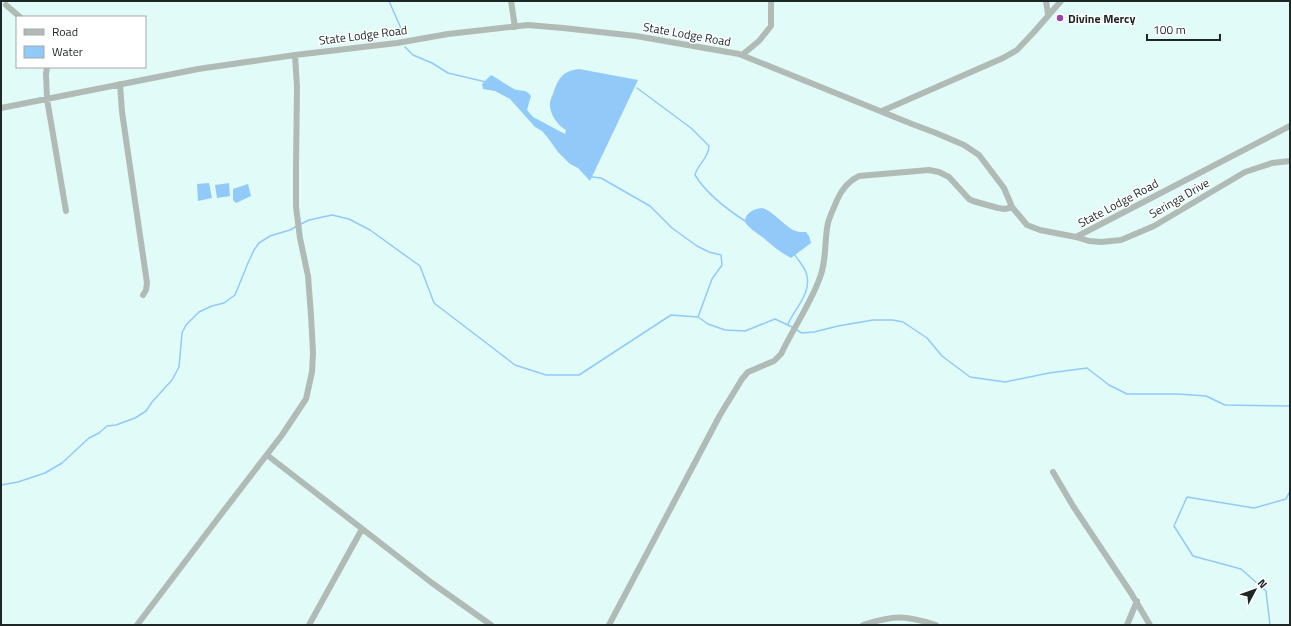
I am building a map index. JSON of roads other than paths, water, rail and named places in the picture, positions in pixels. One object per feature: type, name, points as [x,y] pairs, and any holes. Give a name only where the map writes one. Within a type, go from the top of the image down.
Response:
[{"type":"street","points":[[511,1],[515,27]]},
{"type":"street","points":[[742,55],[759,41],[771,26],[771,1]]},
{"type":"street","points":[[1046,1],[1048,14]]},
{"type":"street","points":[[882,112],[1003,58],[1016,50],[1061,1]]},
{"type":"street","points":[[6,5],[19,16]]},
{"type":"street","name":"State Lodge Road","points":[[1,108],[191,70],[295,55],[397,43],[448,34],[528,26],[563,28],[636,36],[742,55],[882,112],[936,132],[964,145],[979,155],[1004,188],[1012,207],[1027,225],[1040,230],[1076,237],[1290,126]]},
{"type":"street","points":[[137,625],[214,522],[267,455],[306,399],[312,372],[311,315],[308,276],[298,220],[296,166],[298,87],[295,55]]},
{"type":"street","points":[[47,68],[47,99],[66,211]]},
{"type":"street","points":[[120,84],[122,112],[147,283],[146,290],[143,295]]},
{"type":"street","name":"Seringa Drive","points":[[1076,237],[1089,241],[1101,242],[1121,240],[1154,226],[1245,172],[1272,163],[1290,161]]},
{"type":"street","points":[[609,625],[720,415],[742,379],[748,372],[778,358],[797,324],[820,279],[828,224],[831,214],[846,185],[859,176],[924,170],[935,171],[949,177],[969,199],[973,201],[998,208],[1005,209],[1012,207]]},
{"type":"street","points":[[267,455],[432,583],[491,625]]},
{"type":"street","points":[[1054,472],[1080,518],[1137,601],[1150,625]]},
{"type":"street","points":[[309,625],[362,529]]},
{"type":"street","points":[[1127,625],[1137,601]]},
{"type":"street","points":[[863,625],[887,618],[900,617],[917,619],[936,625]]},
{"type":"water","points":[[579,69],[638,80],[590,181],[578,168],[570,164],[558,152],[542,131],[535,127],[510,99],[495,91],[483,89],[482,84],[491,75],[516,90],[527,92],[531,96],[527,110],[533,117],[565,134],[566,130],[552,115],[550,101],[559,80],[568,72]]},
{"type":"water","points":[[209,183],[212,198],[198,201],[197,184]]},
{"type":"water","points":[[229,183],[230,196],[217,198],[215,185]]},
{"type":"water","points":[[248,184],[251,196],[236,203],[233,200],[233,189]]},
{"type":"water","points":[[762,208],[772,213],[795,231],[806,232],[811,243],[791,258],[779,250],[745,222],[746,216],[750,212]]},
{"type":"waterway","points":[[389,1],[403,33]]},
{"type":"waterway","points":[[405,47],[413,55],[432,63],[448,73],[486,82]]},
{"type":"waterway","points":[[637,88],[691,128],[709,146],[707,154],[695,175],[718,201],[745,221]]},
{"type":"waterway","points":[[592,177],[601,178],[650,206],[672,228],[697,246],[709,252],[721,255],[722,265],[712,279],[698,317],[708,324],[725,330],[745,331],[775,319],[792,327]]},
{"type":"waterway","points":[[301,224],[309,220],[332,215],[349,219],[370,230],[420,266],[434,303],[515,365],[546,375],[579,375],[671,315],[698,317]]},
{"type":"waterway","points":[[1,485],[18,482],[45,473],[62,463],[89,438],[99,433],[107,426],[116,425],[135,418],[146,411],[172,380],[179,367],[182,333],[186,325],[199,312],[212,306],[224,303],[235,295],[248,263],[259,243],[270,236],[290,230],[297,226]]},
{"type":"waterway","points":[[788,324],[801,302],[808,283],[805,270],[795,255]]},
{"type":"waterway","points":[[795,329],[802,333],[814,332],[873,320],[893,320],[903,322],[927,338],[942,356],[970,377],[1005,382],[1049,373],[1087,368],[1109,385],[1127,394],[1178,394],[1206,396],[1225,405],[1290,406]]},
{"type":"waterway","points":[[1270,625],[1266,591],[1241,569],[1193,556],[1174,526],[1187,497],[1254,508],[1286,499],[1290,491]]},
{"type":"place","name":"Divine Mercy","points":[[1060,18]]}]
